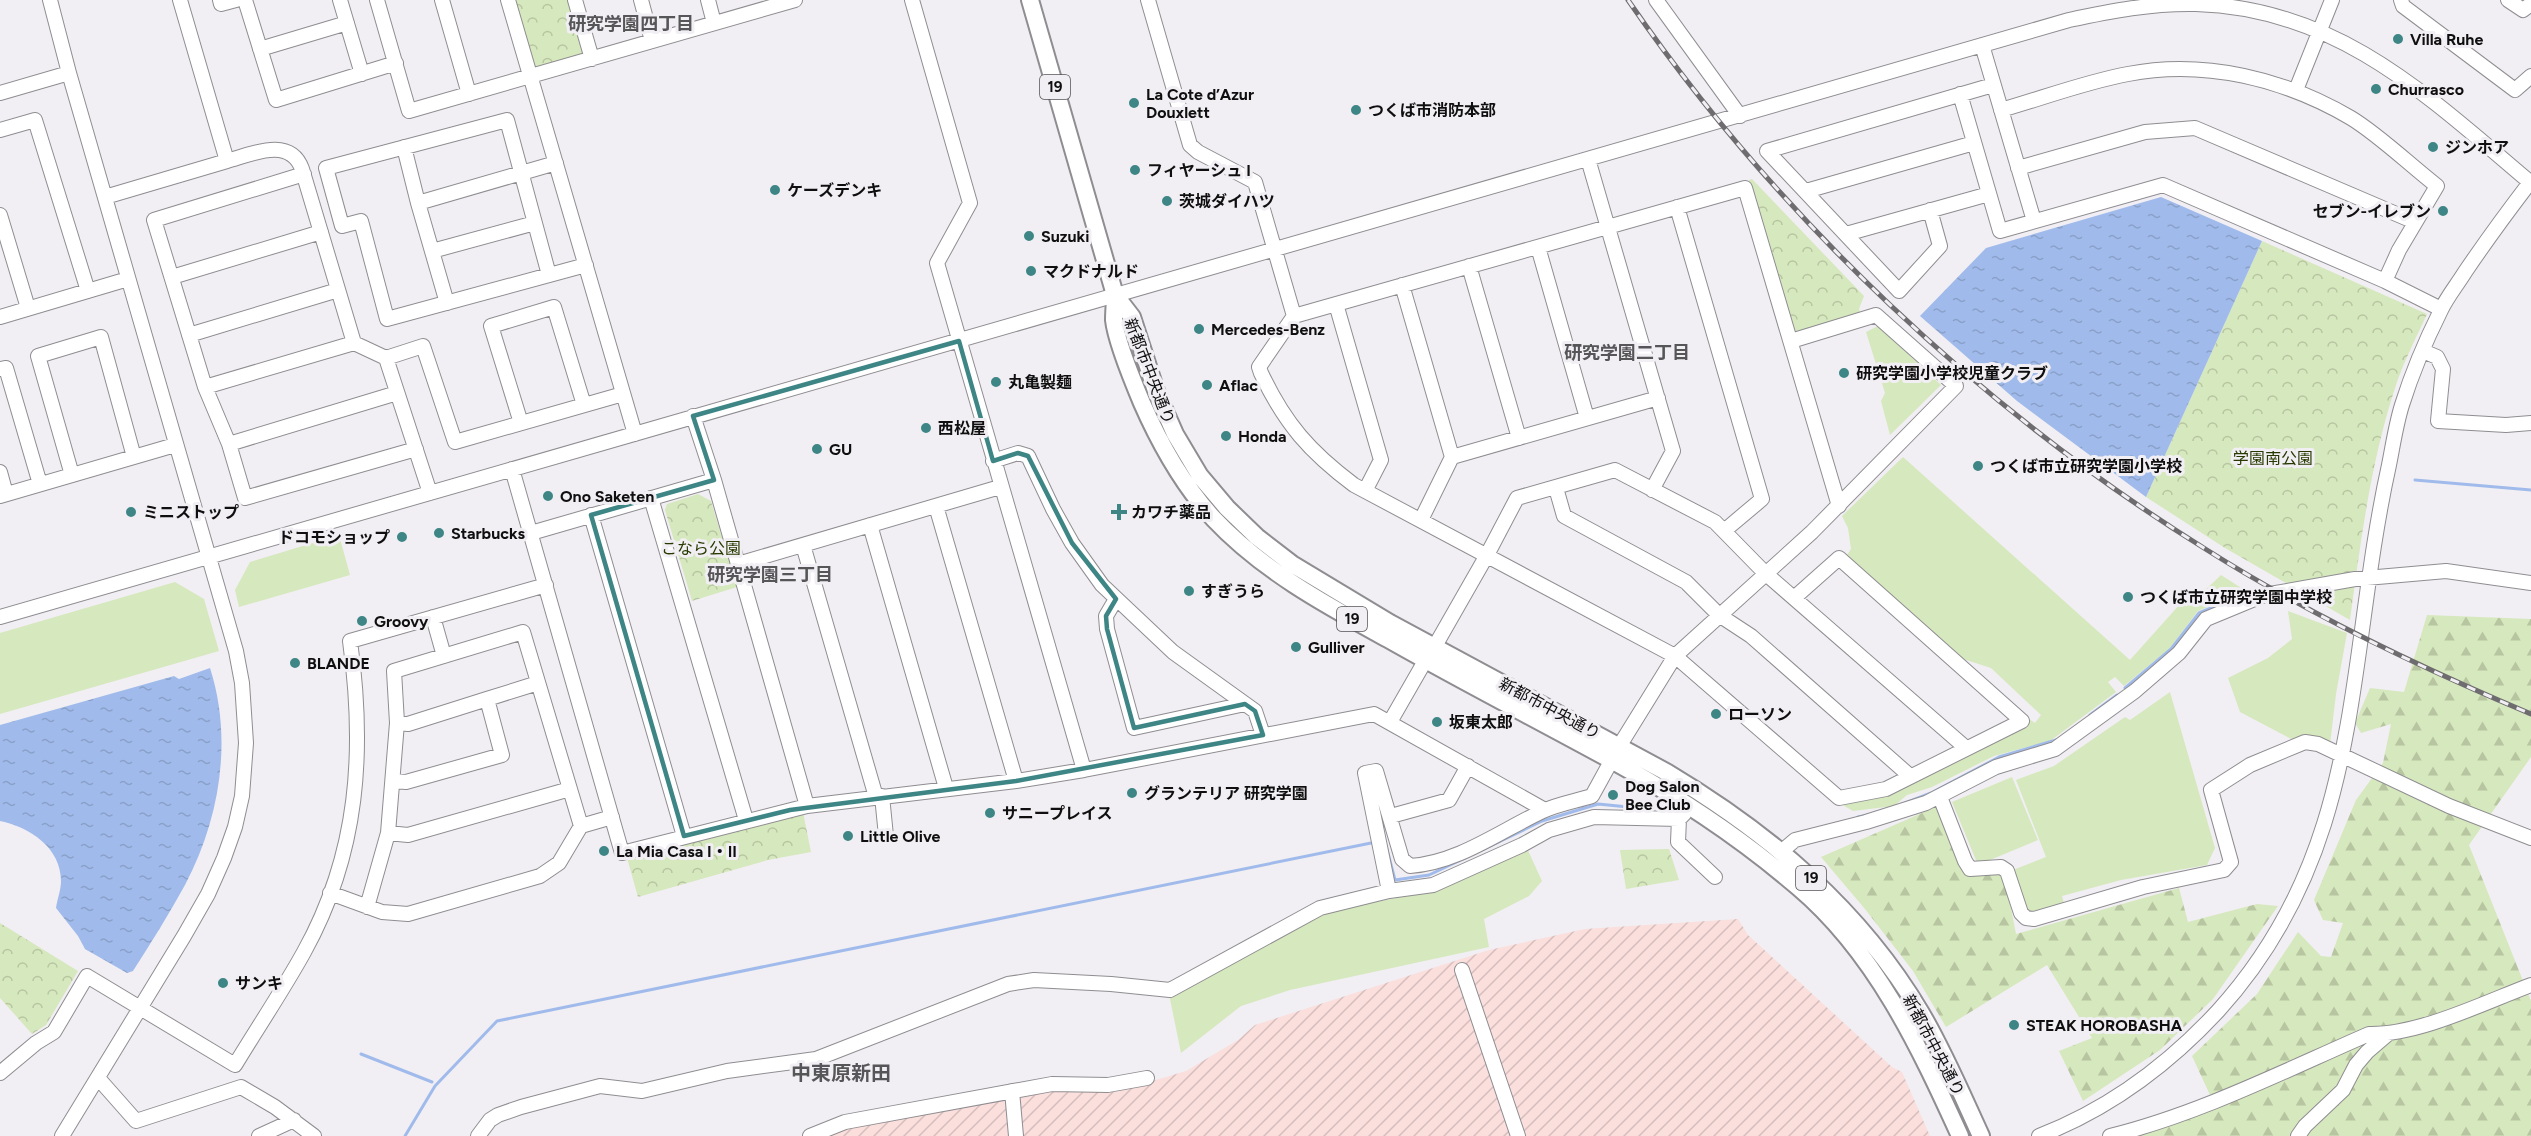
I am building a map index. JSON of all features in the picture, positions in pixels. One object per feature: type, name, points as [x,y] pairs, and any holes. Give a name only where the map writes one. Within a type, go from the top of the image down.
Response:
[{"type":"main road","name":"新都市中央通り","points":[[1030,0],[1115,295],[1114,322],[1144,407],[1159,439],[1184,482],[1214,518],[1245,548],[1281,577],[1425,661],[1707,796],[1782,851],[1847,915],[1878,951],[1920,1012],[1981,1136]]},
{"type":"main road","name":"新都市中央通り","points":[[1115,295],[1132,317],[1156,392],[1175,434],[1200,476],[1227,508],[1257,537],[1292,564],[1616,753],[1752,849],[1801,889],[1834,921],[1894,1004],[1917,1045],[1960,1136]]},
{"type":"street","points":[[50,0],[175,445],[236,651],[242,683],[246,743],[242,796],[235,827],[208,894],[62,1136]]},
{"type":"street","points":[[180,0],[227,161]]},
{"type":"street","points":[[220,0],[221,4],[236,0]]},
{"type":"street","points":[[245,0],[276,100],[396,63]]},
{"type":"street","points":[[340,0],[362,74]]},
{"type":"street","points":[[377,0],[410,111],[714,23],[775,3],[795,0]]},
{"type":"street","points":[[442,0],[469,94]]},
{"type":"street","points":[[508,0],[635,434]]},
{"type":"street","points":[[575,0],[592,58]]},
{"type":"street","points":[[640,0],[652,41]]},
{"type":"street","points":[[708,0],[714,23]]},
{"type":"street","points":[[912,0],[970,203],[937,263],[1000,487],[1084,770]]},
{"type":"street","points":[[1149,0],[1190,145],[1198,152],[1255,182],[1294,316]]},
{"type":"street","points":[[1656,0],[1740,116]]},
{"type":"street","points":[[2296,90],[2332,0]]},
{"type":"street","points":[[2401,0],[2403,6],[2515,90],[2531,76]]},
{"type":"street","points":[[2508,0],[2523,10],[2531,4]]},
{"type":"street","points":[[0,617],[2069,20],[2133,7],[2164,5],[2196,4],[2248,9],[2320,31],[2369,55],[2422,92],[2531,182],[2487,239],[2441,309],[2402,405],[2378,516],[2343,756],[2322,834],[2307,874],[2289,910],[2253,969],[2203,1028],[2136,1086],[2070,1124],[2039,1136]]},
{"type":"street","points":[[260,49],[347,23]]},
{"type":"street","points":[[1982,45],[2034,221]]},
{"type":"street","points":[[2001,110],[2126,74],[2150,70],[2191,68],[2239,74],[2296,90],[2352,119],[2437,186],[2399,249],[2385,281]]},
{"type":"street","points":[[0,93],[69,73]]},
{"type":"street","points":[[1930,210],[1940,246],[1899,291],[1767,151],[1994,85]]},
{"type":"street","points":[[1960,94],[2000,231],[2163,185],[2385,281],[2441,309]]},
{"type":"street","points":[[0,130],[35,120],[88,291]]},
{"type":"street","points":[[549,275],[507,120],[326,168],[342,226],[361,221],[387,319],[586,265]]},
{"type":"street","points":[[2018,168],[2145,132],[2195,128],[2415,222]]},
{"type":"street","points":[[1806,191],[1974,143]]},
{"type":"street","points":[[404,147],[447,303]]},
{"type":"street","points":[[105,197],[272,149],[280,149],[296,158],[304,174],[354,343]]},
{"type":"street","points":[[1588,159],[1673,451],[1652,489]]},
{"type":"street","points":[[418,203],[556,163]]},
{"type":"street","points":[[304,174],[154,220],[205,387],[229,444],[245,498],[416,449]]},
{"type":"street","points":[[1794,598],[1839,558],[2022,721],[1886,789],[1839,798],[1675,656],[1365,491],[1331,468],[1300,438],[1275,401],[1259,367],[1294,316],[1745,188],[1839,506]]},
{"type":"street","points":[[1846,234],[1989,194]]},
{"type":"street","points":[[1677,207],[1762,499],[1724,531]]},
{"type":"street","points":[[0,215],[28,308]]},
{"type":"street","points":[[432,251],[536,223]]},
{"type":"street","points":[[172,277],[321,232]]},
{"type":"street","points":[[1538,247],[1587,418]]},
{"type":"street","points":[[1469,266],[1519,438]]},
{"type":"street","points":[[0,317],[128,279]]},
{"type":"street","points":[[1402,285],[1452,457],[1421,520]]},
{"type":"street","points":[[189,335],[338,290]]},
{"type":"street","points":[[1336,304],[1381,460],[1365,491]]},
{"type":"street","points":[[521,423],[491,326],[554,307],[584,405]]},
{"type":"street","points":[[1389,891],[1365,773],[1376,771],[1402,859],[1410,866],[1431,865],[1495,837],[1545,810],[1592,796],[1675,656],[1839,506],[1956,386],[1876,315],[1791,341]]},
{"type":"street","points":[[72,475],[38,356],[101,337],[134,457]]},
{"type":"street","points":[[205,387],[354,343],[386,358],[423,346],[455,442],[623,394]]},
{"type":"street","points":[[2423,351],[2437,357],[2443,369],[2438,421],[2531,423]]},
{"type":"street","points":[[386,358],[430,493]]},
{"type":"street","points":[[0,369],[6,368],[40,484]]},
{"type":"street","points":[[229,444],[397,393]]},
{"type":"street","points":[[1452,457],[1658,398]]},
{"type":"street","points":[[693,416],[714,480],[807,806]]},
{"type":"street","points":[[0,472],[3,495],[175,445]]},
{"type":"street","points":[[993,461],[1018,453],[1028,456],[1053,510],[1072,543],[1102,585],[1173,652],[1255,711],[1263,735]]},
{"type":"street","points":[[513,469],[622,853],[807,806],[1016,781],[1084,770],[1374,714],[1545,810]]},
{"type":"street","points":[[1435,646],[1517,498],[1615,470],[1715,522],[1765,573],[1966,747]]},
{"type":"street","points":[[531,532],[714,480]]},
{"type":"street","points":[[738,564],[1000,487]]},
{"type":"street","points":[[1556,488],[1564,516],[1686,582],[1719,615],[1751,636],[1910,776]]},
{"type":"street","points":[[651,498],[746,820]]},
{"type":"street","points":[[936,506],[1016,781]]},
{"type":"street","points":[[591,515],[684,836]]},
{"type":"street","points":[[870,525],[946,788]]},
{"type":"street","points":[[804,544],[890,831]]},
{"type":"street","points":[[1782,851],[1795,840],[1866,822],[1940,797],[1969,779],[1996,767],[2055,749],[2144,684],[2179,652],[2206,618],[2264,595],[2369,577],[2446,571],[2531,583]]},
{"type":"street","points":[[2,1065],[54,1032],[87,976],[235,1065],[305,950],[330,893],[349,829],[357,780],[358,717],[350,641],[546,585]]},
{"type":"street","points":[[1116,599],[1106,616],[1107,629],[1134,728],[1245,704]]},
{"type":"street","points":[[433,617],[444,656]]},
{"type":"street","points":[[367,907],[388,833],[394,781],[397,723],[394,671],[523,632],[581,826]]},
{"type":"street","points":[[1390,722],[1425,661]]},
{"type":"street","points":[[397,723],[408,724],[538,683]]},
{"type":"street","points":[[394,781],[406,782],[501,755],[487,699]]},
{"type":"street","points":[[1940,797],[1970,869],[2001,867],[2007,871],[2021,914],[2026,918],[2034,919],[2143,887],[2224,870],[2231,862],[2211,790],[2250,765],[2305,742],[2318,744],[2449,806],[2531,838]]},
{"type":"street","points":[[1391,816],[1449,800],[1468,766]]},
{"type":"street","points":[[388,833],[408,836],[570,789]]},
{"type":"street","points":[[1690,805],[1679,819],[1678,842],[1715,877]]},
{"type":"street","points":[[330,893],[382,912],[408,914],[540,876],[559,863],[581,826],[612,817]]},
{"type":"street","points":[[478,1136],[490,1120],[498,1115],[600,1086],[642,1091],[728,1071],[816,1059],[1008,984],[1034,980],[1170,990],[1320,908],[1389,891],[1433,885],[1522,845],[1549,830],[1594,817],[1679,819]]},
{"type":"street","points":[[1462,970],[1518,1136]]},
{"type":"street","points":[[2109,1136],[2140,1129],[2190,1111],[2368,1034],[2388,1034],[2429,1023],[2531,985]]},
{"type":"street","points":[[2298,1136],[2305,1126],[2343,1090],[2356,1065],[2367,1052],[2388,1034]]},
{"type":"street","points":[[98,1078],[136,1121],[241,1087],[294,1120],[314,1136]]},
{"type":"street","points":[[810,1136],[845,1122],[1052,1084],[1108,1084],[1147,1078]]},
{"type":"street","points":[[1012,1091],[1016,1136]]},
{"type":"street","points":[[259,1136],[294,1120]]},
{"type":"highlighted area","points":[[959,341],[993,461],[1018,453],[1028,456],[1072,543],[1116,599],[1106,616],[1107,629],[1134,728],[1245,704],[1255,711],[1263,735],[1016,781],[790,810],[684,836],[591,515],[714,480],[693,416]]},
{"type":"shaded area","points":[[1738,919],[1748,935],[1892,1067],[1902,1072],[1930,1136],[823,1136],[840,1128],[1049,1092],[1116,1092],[1186,1071],[1238,1040],[1255,1025],[1489,950],[1585,929]]},
{"type":"green space","points":[[514,0],[571,0],[587,52],[583,57],[534,69]]},
{"type":"green space","points":[[1752,179],[1864,296],[1859,309],[1861,315],[1793,335],[1749,180]]},
{"type":"green space","name":"学園南公園","points":[[2262,241],[2427,314],[2400,373],[2380,440],[2358,559],[2350,620],[2225,548],[2146,497]]},
{"type":"green space","points":[[1878,326],[1941,385],[1890,435],[1881,401],[1885,393],[1866,332]]},
{"type":"green space","points":[[1903,457],[2130,660],[2189,594],[2196,599],[2221,575],[2246,591],[2198,611],[2170,648],[2124,686],[2115,677],[2108,682],[2116,692],[2050,741],[1994,756],[1932,787],[1907,795],[1894,806],[1853,811],[1841,804],[1881,796],[2029,719],[2035,723],[2041,715],[1991,668],[1960,658],[1845,558],[1851,549],[1848,528],[1842,516]]},
{"type":"green space","name":"こなら公園","points":[[698,494],[711,501],[737,587],[692,601],[665,510],[667,504]]},
{"type":"green space","points":[[339,535],[350,575],[239,607],[235,590],[250,562]]},
{"type":"green space","points":[[175,582],[204,599],[219,651],[0,714],[0,633]]},
{"type":"green space","points":[[2288,611],[2347,633],[2330,744],[2295,741],[2240,712],[2228,678],[2268,658],[2292,639]]},
{"type":"green space","points":[[2427,615],[2531,619],[2531,757],[2469,845],[2531,1001],[2531,1136],[2129,1136],[2216,1108],[2192,1056],[2257,994],[2298,932],[2321,956],[2331,957],[2343,923],[2323,920],[2314,900],[2356,800],[2383,763],[2391,724],[2361,733],[2355,723],[2370,688],[2404,692]]},
{"type":"green space","points":[[2170,692],[2215,848],[2207,865],[2121,880],[2062,896],[2064,903],[2029,912],[2013,870],[2046,857],[2016,780],[2054,766],[2125,717],[2130,720]]},
{"type":"green space","points":[[2012,777],[2038,840],[1978,865],[1952,802]]},
{"type":"green space","points":[[1938,806],[1964,870],[1974,876],[2000,873],[2008,893],[2016,934],[2179,888],[2188,922],[2257,904],[2278,906],[2213,999],[2160,1050],[2083,1101],[2059,1051],[2092,1038],[2047,965],[1946,1027],[1913,971],[1821,857]]},
{"type":"green space","points":[[803,812],[811,852],[768,860],[638,897],[627,858]]},
{"type":"green space","points":[[1526,846],[1542,881],[1529,896],[1484,919],[1489,947],[1290,990],[1241,1006],[1181,1053],[1169,994],[1322,913],[1435,890]]},
{"type":"green space","points":[[1669,849],[1679,880],[1626,889],[1620,850]]},
{"type":"green space","points":[[0,923],[78,971],[46,1025],[32,1034],[0,998]]},
{"type":"water","points":[[2161,197],[2262,241],[2146,497],[2017,401],[1920,316],[1986,248]]},
{"type":"water","points":[[210,668],[221,723],[221,750],[219,778],[207,833],[185,885],[133,971],[127,973],[85,949],[56,908],[61,881],[60,869],[50,849],[22,828],[0,821],[0,725],[174,676],[179,679]]},
{"type":"waterway","points":[[2415,480],[2531,490]]},
{"type":"waterway","points":[[2125,688],[2171,649],[2199,613],[2246,593]]},
{"type":"waterway","points":[[2090,715],[2117,695]]},
{"type":"waterway","points":[[1900,805],[1931,793],[1999,757],[2056,740]]},
{"type":"waterway","points":[[1484,849],[1542,821],[1598,804],[1638,808]]},
{"type":"waterway","points":[[1858,817],[1868,815]]},
{"type":"waterway","points":[[405,1136],[435,1086],[497,1021],[1376,842]]},
{"type":"waterway","points":[[1385,842],[1395,880],[1429,875],[1465,858]]},
{"type":"waterway","points":[[361,1054],[432,1082]]},
{"type":"railway","points":[[1628,0],[1686,80],[1750,158],[1818,233],[1889,304],[1965,372],[2043,436],[2124,495],[2246,574],[2406,659],[2531,714]]},
{"type":"place","name":"Villa Ruhe","points":[[2398,39]]},
{"type":"place","name":"Churrasco","points":[[2376,89]]},
{"type":"place","name":"La Cote d’Azur Douxlett","points":[[1134,103]]},
{"type":"place","name":"つくば市消防本部","points":[[1356,110]]},
{"type":"place","name":"ジンホア","points":[[2433,147]]},
{"type":"place","name":"フィヤーシュ I","points":[[1135,170]]},
{"type":"place","name":"ケーズデンキ","points":[[775,190]]},
{"type":"place","name":"茨城ダイハツ","points":[[1167,201]]},
{"type":"place","name":"セブン-イレブン","points":[[2443,211]]},
{"type":"place","name":"Suzuki","points":[[1029,236]]},
{"type":"place","name":"マクドナルド","points":[[1031,271]]},
{"type":"place","name":"Mercedes-Benz","points":[[1199,329]]},
{"type":"place","name":"研究学園小学校児童クラブ","points":[[1844,373]]},
{"type":"place","name":"丸亀製麺","points":[[996,382]]},
{"type":"place","name":"Aflac","points":[[1207,385]]},
{"type":"place","name":"西松屋","points":[[926,428]]},
{"type":"place","name":"Honda","points":[[1226,436]]},
{"type":"place","name":"GU","points":[[817,449]]},
{"type":"place","name":"つくば市立研究学園小学校","points":[[1978,466]]},
{"type":"place","name":"Ono Saketen","points":[[548,496]]},
{"type":"place","name":"ミニストップ","points":[[131,512]]},
{"type":"place","name":"カワチ薬品","points":[[1119,512]]},
{"type":"place","name":"Starbucks","points":[[439,533]]},
{"type":"place","name":"ドコモショップ","points":[[402,537]]},
{"type":"place","name":"すぎうら","points":[[1189,591]]},
{"type":"place","name":"つくば市立研究学園中学校","points":[[2128,597]]},
{"type":"place","name":"Groovy","points":[[362,621]]},
{"type":"place","name":"Gulliver","points":[[1296,647]]},
{"type":"place","name":"BLANDE","points":[[295,663]]},
{"type":"place","name":"ローソン","points":[[1716,714]]},
{"type":"place","name":"坂東太郎","points":[[1437,722]]},
{"type":"place","name":"グランテリア 研究学園","points":[[1132,793]]},
{"type":"place","name":"Dog Salon Bee Club","points":[[1613,795]]},
{"type":"place","name":"サニープレイス","points":[[990,813]]},
{"type":"place","name":"Little Olive","points":[[848,836]]},
{"type":"place","name":"La Mia Casa I・II","points":[[604,851]]},
{"type":"place","name":"サンキ","points":[[223,983]]},
{"type":"place","name":"STEAK HOROBASHA","points":[[2014,1025]]},
{"type":"district","name":"研究学園四丁目","points":[[631,24]]},
{"type":"district","name":"研究学園二丁目","points":[[1627,353]]},
{"type":"district","name":"研究学園三丁目","points":[[770,575]]},
{"type":"district","name":"中東原新田","points":[[841,1073]]}]
